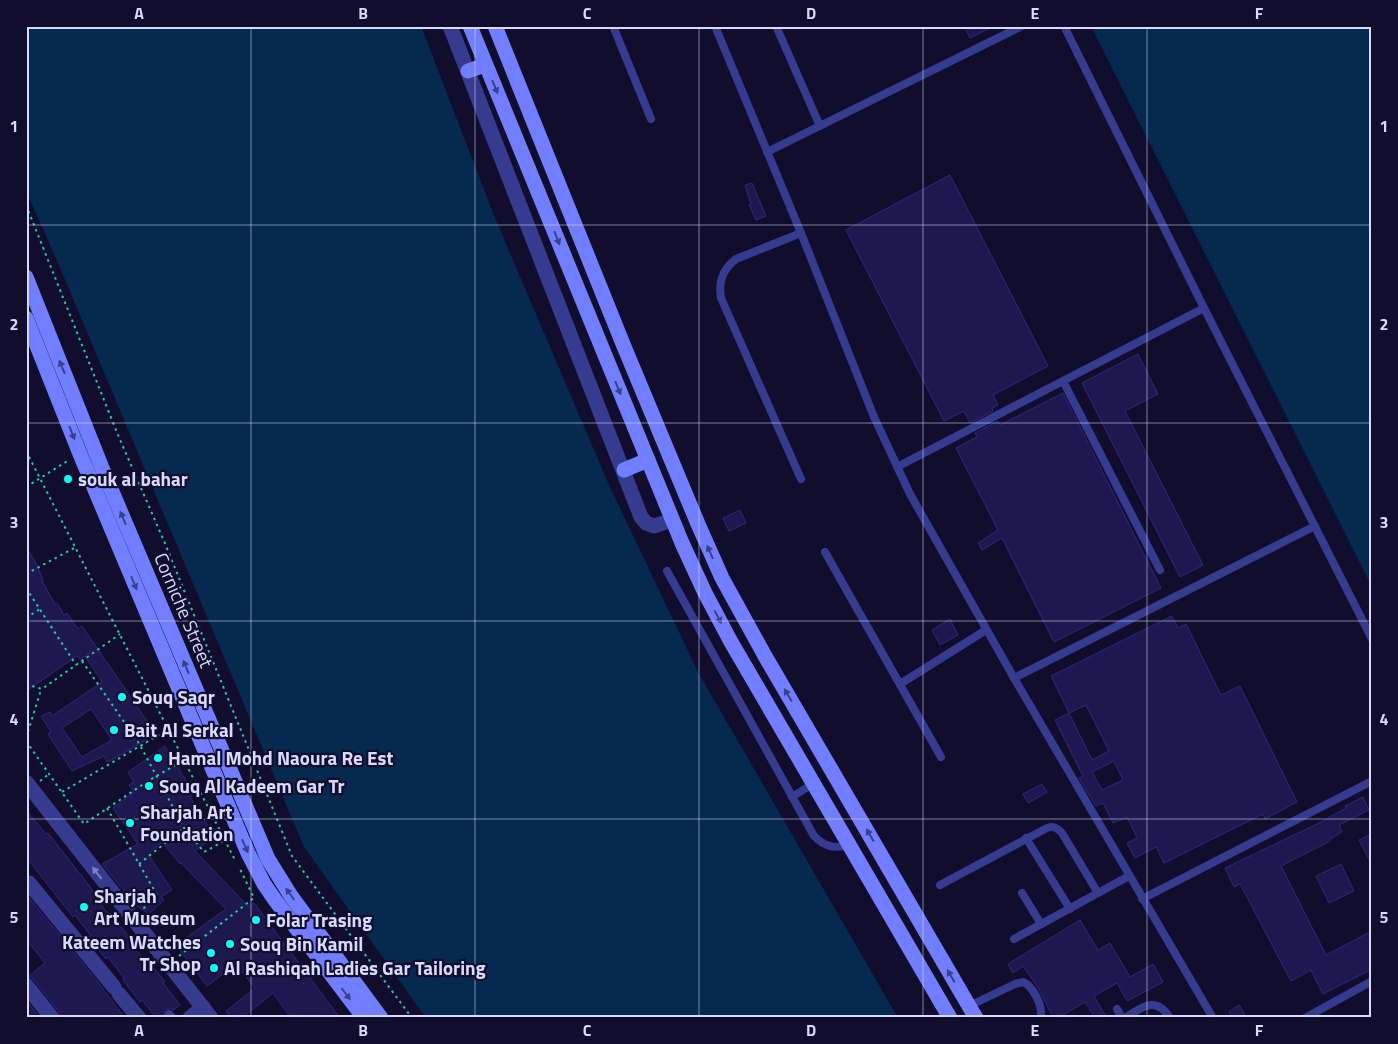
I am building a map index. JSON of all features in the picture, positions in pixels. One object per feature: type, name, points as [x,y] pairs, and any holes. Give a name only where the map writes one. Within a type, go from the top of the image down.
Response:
[{"type":"street","points":[[450,26],[643,520],[654,526],[672,520]]},
{"type":"street","points":[[470,26],[693,568],[718,618],[950,1018]]},
{"type":"street","points":[[495,26],[638,380],[722,578],[765,656],[972,1012]]},
{"type":"street","points":[[468,71],[486,65]]},
{"type":"street","name":"Corniche Street","points":[[26,277],[102,468],[268,860],[288,892],[382,1018]]},
{"type":"street","name":"Corniche Street","points":[[26,318],[31,338],[248,853],[264,884],[275,900],[364,1018]]},
{"type":"street","points":[[624,470],[648,460]]},
{"type":"street","points":[[26,782],[207,1012],[190,1018]]},
{"type":"street","points":[[29,883],[138,1018]]},
{"type":"street","points":[[26,985],[52,1018]]},
{"type":"lane","points":[[613,26],[651,119]]},
{"type":"lane","points":[[715,26],[801,232],[871,409],[897,467],[928,527],[986,630],[1213,1018]]},
{"type":"lane","points":[[776,26],[820,126]]},
{"type":"lane","points":[[766,152],[1022,26]]},
{"type":"lane","points":[[1064,26],[1372,640]]},
{"type":"lane","points":[[801,232],[736,259],[722,276],[720,290],[721,298],[801,480]]},
{"type":"lane","points":[[897,467],[1204,308]]},
{"type":"lane","points":[[1063,381],[1160,570]]},
{"type":"lane","points":[[1014,678],[1315,526]]},
{"type":"lane","points":[[825,552],[941,757]]},
{"type":"lane","points":[[668,571],[814,836],[820,842],[834,847],[849,844]]},
{"type":"lane","points":[[900,684],[986,630]]},
{"type":"lane","points":[[1142,899],[1372,781]]},
{"type":"lane","points":[[792,797],[814,783]]},
{"type":"lane","points":[[940,884],[1048,827],[1059,830],[1098,893]]},
{"type":"lane","points":[[1026,838],[1070,908]]},
{"type":"lane","points":[[1014,938],[1129,876]]},
{"type":"lane","points":[[1022,893],[1041,924]]},
{"type":"lane","points":[[1305,1018],[1372,981]]},
{"type":"lane","points":[[972,1012],[1015,984],[1023,982],[1031,989],[1041,1007],[1042,1013],[1040,1018]]},
{"type":"lane","points":[[1117,1009],[1124,1018],[1144,1006],[1152,1005],[1164,1010],[1170,1018]]},
{"type":"path","points":[[26,205],[118,435],[164,541],[292,856],[412,1018]]},
{"type":"path","points":[[26,451],[254,898],[168,964]]},
{"type":"path","points":[[26,487],[80,454]]},
{"type":"path","points":[[26,574],[76,547]]},
{"type":"path","points":[[26,588],[76,665]]},
{"type":"path","points":[[26,618],[40,609]]},
{"type":"path","points":[[26,738],[42,689],[120,634]]},
{"type":"path","points":[[82,661],[140,745],[184,828],[204,852],[225,840]]},
{"type":"path","points":[[26,684],[42,689]]},
{"type":"path","points":[[62,792],[169,729]]},
{"type":"path","points":[[26,741],[84,824],[156,776],[184,760]]},
{"type":"path","points":[[107,808],[157,895],[133,919]]},
{"type":"path","points":[[139,864],[184,828]]},
{"type":"water","points":[[26,26],[421,26],[495,218],[609,485],[698,672],[898,1018],[426,1018],[304,847],[26,191]]},
{"type":"water","points":[[1091,26],[1372,26],[1372,587]]},
{"type":"building","points":[[964,26],[994,26],[970,38]]},
{"type":"building","points":[[950,175],[1048,366],[993,395],[998,405],[992,408],[993,411],[970,423],[964,411],[944,421],[846,230]]},
{"type":"building","points":[[752,183],[766,216],[756,220],[749,205],[751,204],[745,185]]},
{"type":"building","points":[[1138,354],[1158,394],[1125,411],[1203,565],[1180,577],[1082,383]]},
{"type":"building","points":[[1063,393],[1161,588],[1054,642],[1002,538],[982,550],[978,543],[998,530],[956,448],[977,437],[975,433],[998,421],[1000,425]]},
{"type":"building","points":[[740,510],[746,523],[729,531],[723,518]]},
{"type":"building","points":[[26,546],[55,604],[57,603],[64,615],[67,613],[78,629],[82,626],[156,734],[112,760],[107,762],[104,756],[72,771],[48,734],[51,732],[41,716],[50,712],[52,716],[102,682],[85,656],[80,660],[77,656],[26,691]],"holes":[[[91,709],[112,740],[82,757],[62,728]]]},
{"type":"building","points":[[1172,616],[1178,628],[1186,624],[1221,695],[1240,686],[1297,802],[1265,819],[1263,814],[1164,863],[1156,847],[1135,858],[1127,843],[1137,838],[1127,817],[1113,823],[1103,803],[1096,806],[1079,778],[1083,776],[1055,720],[1069,713],[1051,676]],"holes":[[[1086,705],[1109,751],[1092,760],[1069,713]],[[1114,761],[1123,780],[1102,790],[1092,772]]]},
{"type":"building","points":[[950,619],[958,635],[940,645],[932,630]]},
{"type":"building","points":[[165,746],[194,794],[190,797],[208,826],[211,824],[218,834],[195,851],[248,906],[254,903],[340,1018],[291,1018],[273,993],[242,1018],[231,1018],[226,1011],[255,988],[236,964],[207,986],[176,945],[226,909],[180,864],[162,842],[148,854],[172,890],[161,897],[164,900],[149,914],[135,905],[102,864],[138,844],[113,808],[134,792],[129,785],[134,782],[128,772]]},
{"type":"building","points":[[1042,784],[1047,792],[1028,803],[1023,794]]},
{"type":"building","points":[[1363,797],[1369,810],[1339,825],[1342,832],[1330,839],[1330,841],[1281,866],[1326,955],[1372,931],[1372,969],[1323,994],[1311,970],[1291,981],[1240,884],[1234,887],[1225,868],[1321,822]]},
{"type":"building","name":"Sharjah Art Museum","points":[[26,810],[46,834],[48,833],[98,897],[96,898],[112,919],[114,918],[131,939],[129,941],[145,961],[148,960],[165,982],[163,983],[180,1005],[173,1010],[170,1008],[165,1010],[164,1018],[156,1018],[142,1000],[140,1002],[108,957],[106,959],[89,938],[91,936],[75,915],[73,917],[26,857]]},
{"type":"building","points":[[1372,834],[1372,865],[1359,840]]},
{"type":"building","points":[[1341,864],[1354,891],[1329,903],[1316,876]]},
{"type":"building","points":[[26,894],[125,1018],[61,1018],[59,1012],[29,976],[45,963],[26,939]]},
{"type":"building","points":[[1080,920],[1098,950],[1110,943],[1130,977],[1153,964],[1163,982],[1127,1001],[1117,983],[1094,996],[1107,1018],[1095,1018],[1085,1002],[1063,1015],[1064,1018],[1053,1018],[1039,989],[1023,966],[1013,973],[1008,964]]},
{"type":"building","points":[[26,1000],[40,1018],[26,1018]]},
{"type":"building","points":[[1239,1005],[1247,1018],[1233,1018],[1229,1012]]},
{"type":"place","name":"souk al bahar","points":[[68,479]]},
{"type":"place","name":"Souq Saqr","points":[[122,697]]},
{"type":"place","name":"Bait Al Serkal","points":[[114,730]]},
{"type":"place","name":"Hamal Mohd Naoura Re Est","points":[[158,758]]},
{"type":"place","name":"Souq Al Kadeem Gar Tr","points":[[149,786]]},
{"type":"place","name":"Sharjah Art Foundation","points":[[130,823]]},
{"type":"place","name":"Sharjah Art Museum","points":[[84,907]]},
{"type":"place","name":"Folar Trasing","points":[[256,920]]},
{"type":"place","name":"Souq Bin Kamil","points":[[230,944]]},
{"type":"place","name":"Kateem Watches Tr Shop","points":[[211,953]]},
{"type":"place","name":"Al Rashiqah Ladies Gar Tailoring","points":[[214,968]]}]
